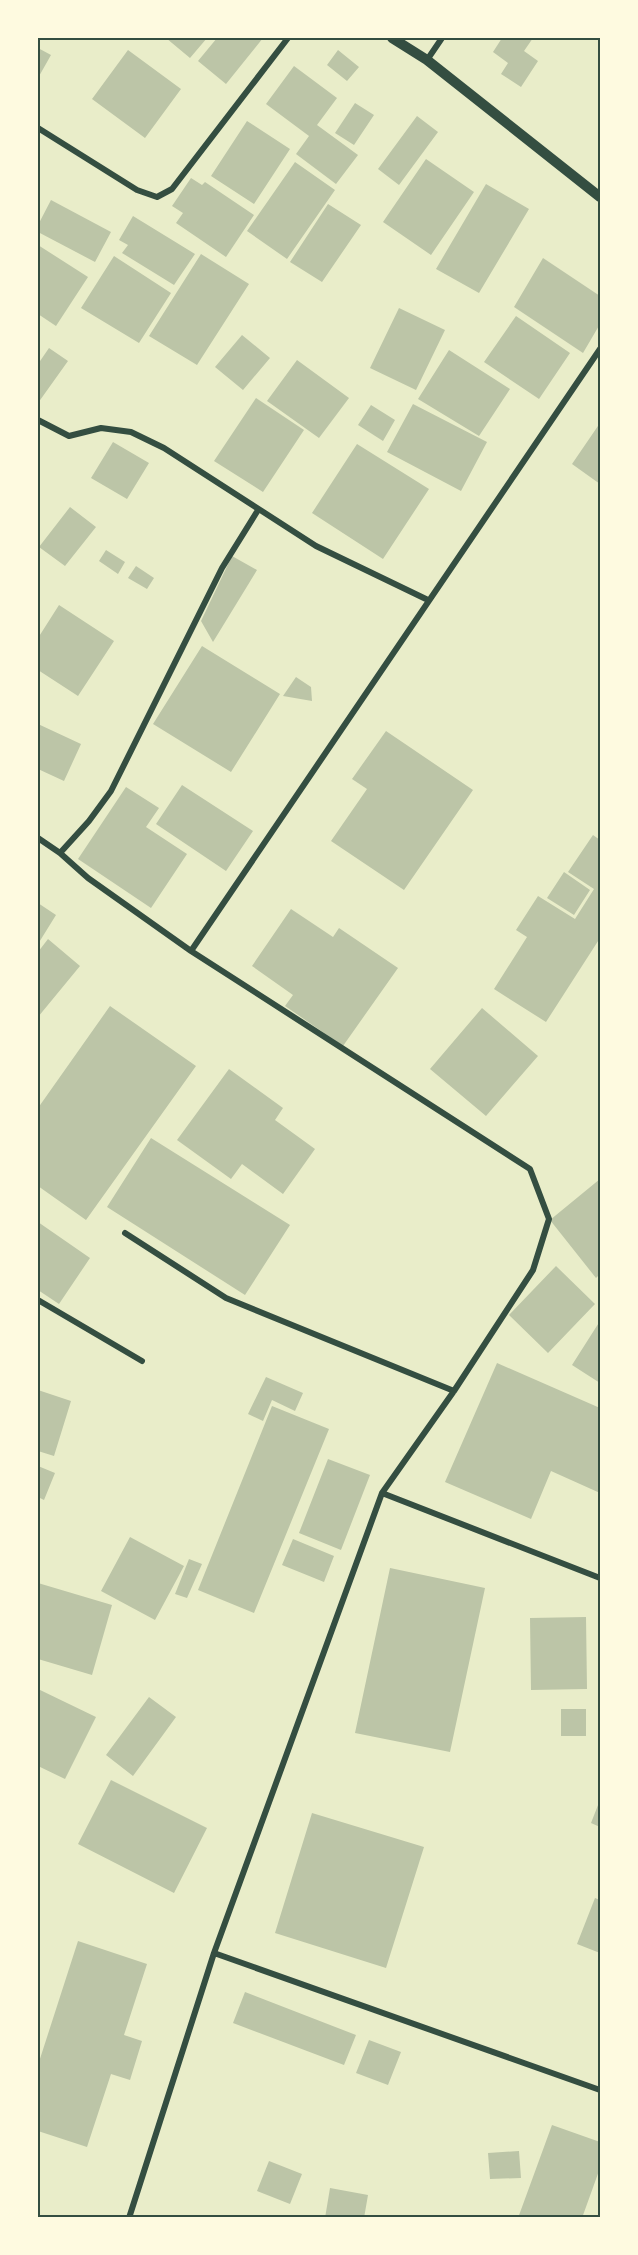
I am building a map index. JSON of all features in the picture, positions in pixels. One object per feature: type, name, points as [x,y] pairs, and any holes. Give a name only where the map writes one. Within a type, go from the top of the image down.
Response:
[{"type":"street","points":[[38,128],[137,190],[157,197],[172,189],[288,38]]},
{"type":"street","points":[[392,38],[428,60],[600,196]]},
{"type":"street","points":[[428,60],[442,38]]},
{"type":"street","points":[[191,951],[600,349]]},
{"type":"street","points":[[38,420],[69,436],[101,428],[131,432],[164,448],[316,546],[428,600]]},
{"type":"street","points":[[60,853],[89,821],[111,791],[222,568],[258,510]]},
{"type":"street","points":[[38,838],[60,853],[88,878],[191,951],[530,1169],[549,1219],[533,1270],[454,1391],[382,1493],[214,1953],[129,2217]]},
{"type":"street","points":[[125,1233],[226,1298],[454,1391]]},
{"type":"street","points":[[38,1300],[142,1361]]},
{"type":"street","points":[[382,1493],[600,1578]]},
{"type":"street","points":[[214,1953],[600,2090]]},
{"type":"building","points":[[166,38],[207,38],[190,58]]},
{"type":"building","points":[[217,38],[263,38],[226,84],[198,61]]},
{"type":"building","points":[[502,38],[533,38],[524,51],[538,61],[521,87],[501,74],[508,63],[493,52]]},
{"type":"building","points":[[38,48],[51,55],[38,78]]},
{"type":"building","points":[[128,50],[181,89],[145,138],[92,99]]},
{"type":"building","points":[[338,50],[359,67],[347,81],[327,65]]},
{"type":"building","points":[[294,66],[337,98],[317,125],[358,155],[336,184],[296,154],[309,136],[266,104]]},
{"type":"building","points":[[355,103],[374,115],[354,145],[335,133]]},
{"type":"building","points":[[417,116],[438,132],[399,185],[378,169]]},
{"type":"building","points":[[247,121],[290,149],[254,204],[211,176]]},
{"type":"building","points":[[426,159],[474,192],[431,255],[383,222]]},
{"type":"building","points":[[295,162],[335,190],[287,259],[247,231]]},
{"type":"building","points":[[191,178],[202,185],[205,182],[254,215],[226,257],[176,223],[183,213],[172,206]]},
{"type":"building","points":[[486,184],[529,209],[479,293],[436,269]]},
{"type":"building","points":[[51,200],[111,232],[95,262],[38,232],[38,225]]},
{"type":"building","points":[[328,204],[361,225],[322,282],[290,262]]},
{"type":"building","points":[[133,216],[195,254],[174,285],[122,253],[128,245],[119,240]]},
{"type":"building","points":[[38,245],[88,277],[56,326],[38,314]]},
{"type":"building","points":[[201,254],[249,284],[197,365],[149,336]]},
{"type":"building","points":[[114,256],[171,293],[139,343],[81,308]]},
{"type":"building","points":[[543,258],[600,296],[600,324],[583,353],[514,307]]},
{"type":"building","points":[[399,308],[445,330],[416,390],[370,368]]},
{"type":"building","points":[[516,316],[570,353],[539,399],[484,362]]},
{"type":"building","points":[[242,335],[270,358],[243,390],[215,367]]},
{"type":"building","points":[[49,348],[68,361],[38,403],[38,364]]},
{"type":"building","points":[[449,350],[510,389],[479,436],[418,399]]},
{"type":"building","points":[[297,360],[349,398],[319,438],[267,401]]},
{"type":"building","points":[[256,398],[304,430],[263,492],[214,461]]},
{"type":"building","points":[[413,404],[487,442],[461,491],[387,452]]},
{"type":"building","points":[[371,405],[395,420],[383,441],[358,425]]},
{"type":"building","points":[[600,423],[600,484],[572,464]]},
{"type":"building","points":[[113,442],[149,463],[127,499],[91,478]]},
{"type":"building","points":[[357,444],[429,489],[383,559],[312,513]]},
{"type":"building","points":[[70,507],[96,527],[65,566],[39,547]]},
{"type":"building","points":[[106,550],[125,562],[118,574],[99,561]]},
{"type":"building","points":[[232,556],[257,570],[213,642],[201,621]]},
{"type":"building","points":[[136,566],[154,578],[147,589],[128,578]]},
{"type":"building","points":[[59,605],[114,641],[78,696],[38,670],[38,638]]},
{"type":"building","points":[[202,646],[280,694],[231,772],[153,724]]},
{"type":"building","points":[[296,677],[311,687],[312,701],[283,696]]},
{"type":"building","points":[[38,724],[81,744],[64,781],[38,769]]},
{"type":"building","points":[[386,731],[473,790],[404,890],[331,841],[367,789],[352,779]]},
{"type":"building","points":[[182,785],[253,831],[226,871],[156,824]]},
{"type":"building","points":[[126,787],[159,808],[146,827],[187,854],[151,908],[78,859]]},
{"type":"building","points":[[593,835],[600,840],[600,938],[546,1022],[494,989],[527,937],[516,930],[538,896],[575,919],[594,889],[568,872]]},
{"type":"building","points":[[564,872],[590,890],[574,915],[547,898]]},
{"type":"building","points":[[38,903],[56,915],[38,944]]},
{"type":"building","points":[[291,909],[333,937],[339,928],[398,968],[343,1046],[285,1006],[293,995],[252,966]]},
{"type":"building","points":[[48,939],[80,966],[38,1017],[38,952]]},
{"type":"building","points":[[110,1006],[196,1066],[86,1220],[38,1186],[38,1108]]},
{"type":"building","points":[[482,1008],[538,1056],[486,1116],[430,1069]]},
{"type":"building","points":[[229,1069],[283,1108],[275,1120],[315,1149],[283,1194],[242,1164],[231,1179],[177,1140]]},
{"type":"building","points":[[151,1138],[290,1225],[245,1295],[107,1207]]},
{"type":"building","points":[[600,1179],[600,1274],[596,1278],[550,1220]]},
{"type":"building","points":[[38,1222],[90,1258],[59,1304],[38,1290]]},
{"type":"building","points":[[556,1266],[595,1304],[548,1353],[509,1315]]},
{"type":"building","points":[[600,1321],[600,1383],[572,1365]]},
{"type":"building","points":[[497,1363],[600,1408],[600,1493],[551,1471],[531,1519],[445,1482]]},
{"type":"building","points":[[266,1377],[303,1393],[295,1411],[272,1400],[263,1421],[248,1414]]},
{"type":"building","points":[[38,1390],[71,1401],[54,1456],[38,1451]]},
{"type":"building","points":[[272,1406],[329,1429],[254,1613],[198,1590]]},
{"type":"building","points":[[328,1459],[370,1475],[341,1550],[299,1533]]},
{"type":"building","points":[[38,1466],[55,1473],[44,1500],[38,1497]]},
{"type":"building","points":[[130,1537],[184,1566],[155,1620],[101,1591]]},
{"type":"building","points":[[293,1539],[334,1556],[324,1582],[282,1565]]},
{"type":"building","points":[[189,1559],[202,1564],[187,1598],[175,1594]]},
{"type":"building","points":[[390,1568],[485,1588],[450,1752],[355,1733]]},
{"type":"building","points":[[38,1583],[112,1605],[92,1675],[38,1659]]},
{"type":"building","points":[[586,1617],[587,1689],[531,1690],[530,1618]]},
{"type":"building","points":[[38,1689],[96,1717],[65,1779],[38,1766]]},
{"type":"building","points":[[149,1697],[176,1717],[133,1776],[106,1755]]},
{"type":"building","points":[[561,1709],[586,1709],[586,1736],[561,1736]]},
{"type":"building","points":[[111,1780],[207,1828],[174,1893],[78,1844]]},
{"type":"building","points":[[600,1800],[600,1827],[591,1823]]},
{"type":"building","points":[[312,1813],[424,1847],[386,1968],[275,1933]]},
{"type":"building","points":[[595,1898],[600,1900],[600,1953],[577,1944]]},
{"type":"building","points":[[78,1941],[147,1964],[124,2035],[142,2041],[130,2080],[111,2074],[87,2147],[38,2131],[38,2065]]},
{"type":"building","points":[[245,1992],[356,2035],[344,2065],[233,2023]]},
{"type":"building","points":[[369,2040],[401,2052],[388,2085],[356,2073]]},
{"type":"building","points":[[552,2125],[600,2142],[600,2168],[582,2218],[518,2218]]},
{"type":"building","points":[[519,2151],[521,2178],[490,2179],[488,2153]]},
{"type":"building","points":[[269,2161],[302,2174],[290,2204],[257,2191]]},
{"type":"building","points":[[330,2188],[368,2195],[364,2218],[325,2218]]}]
